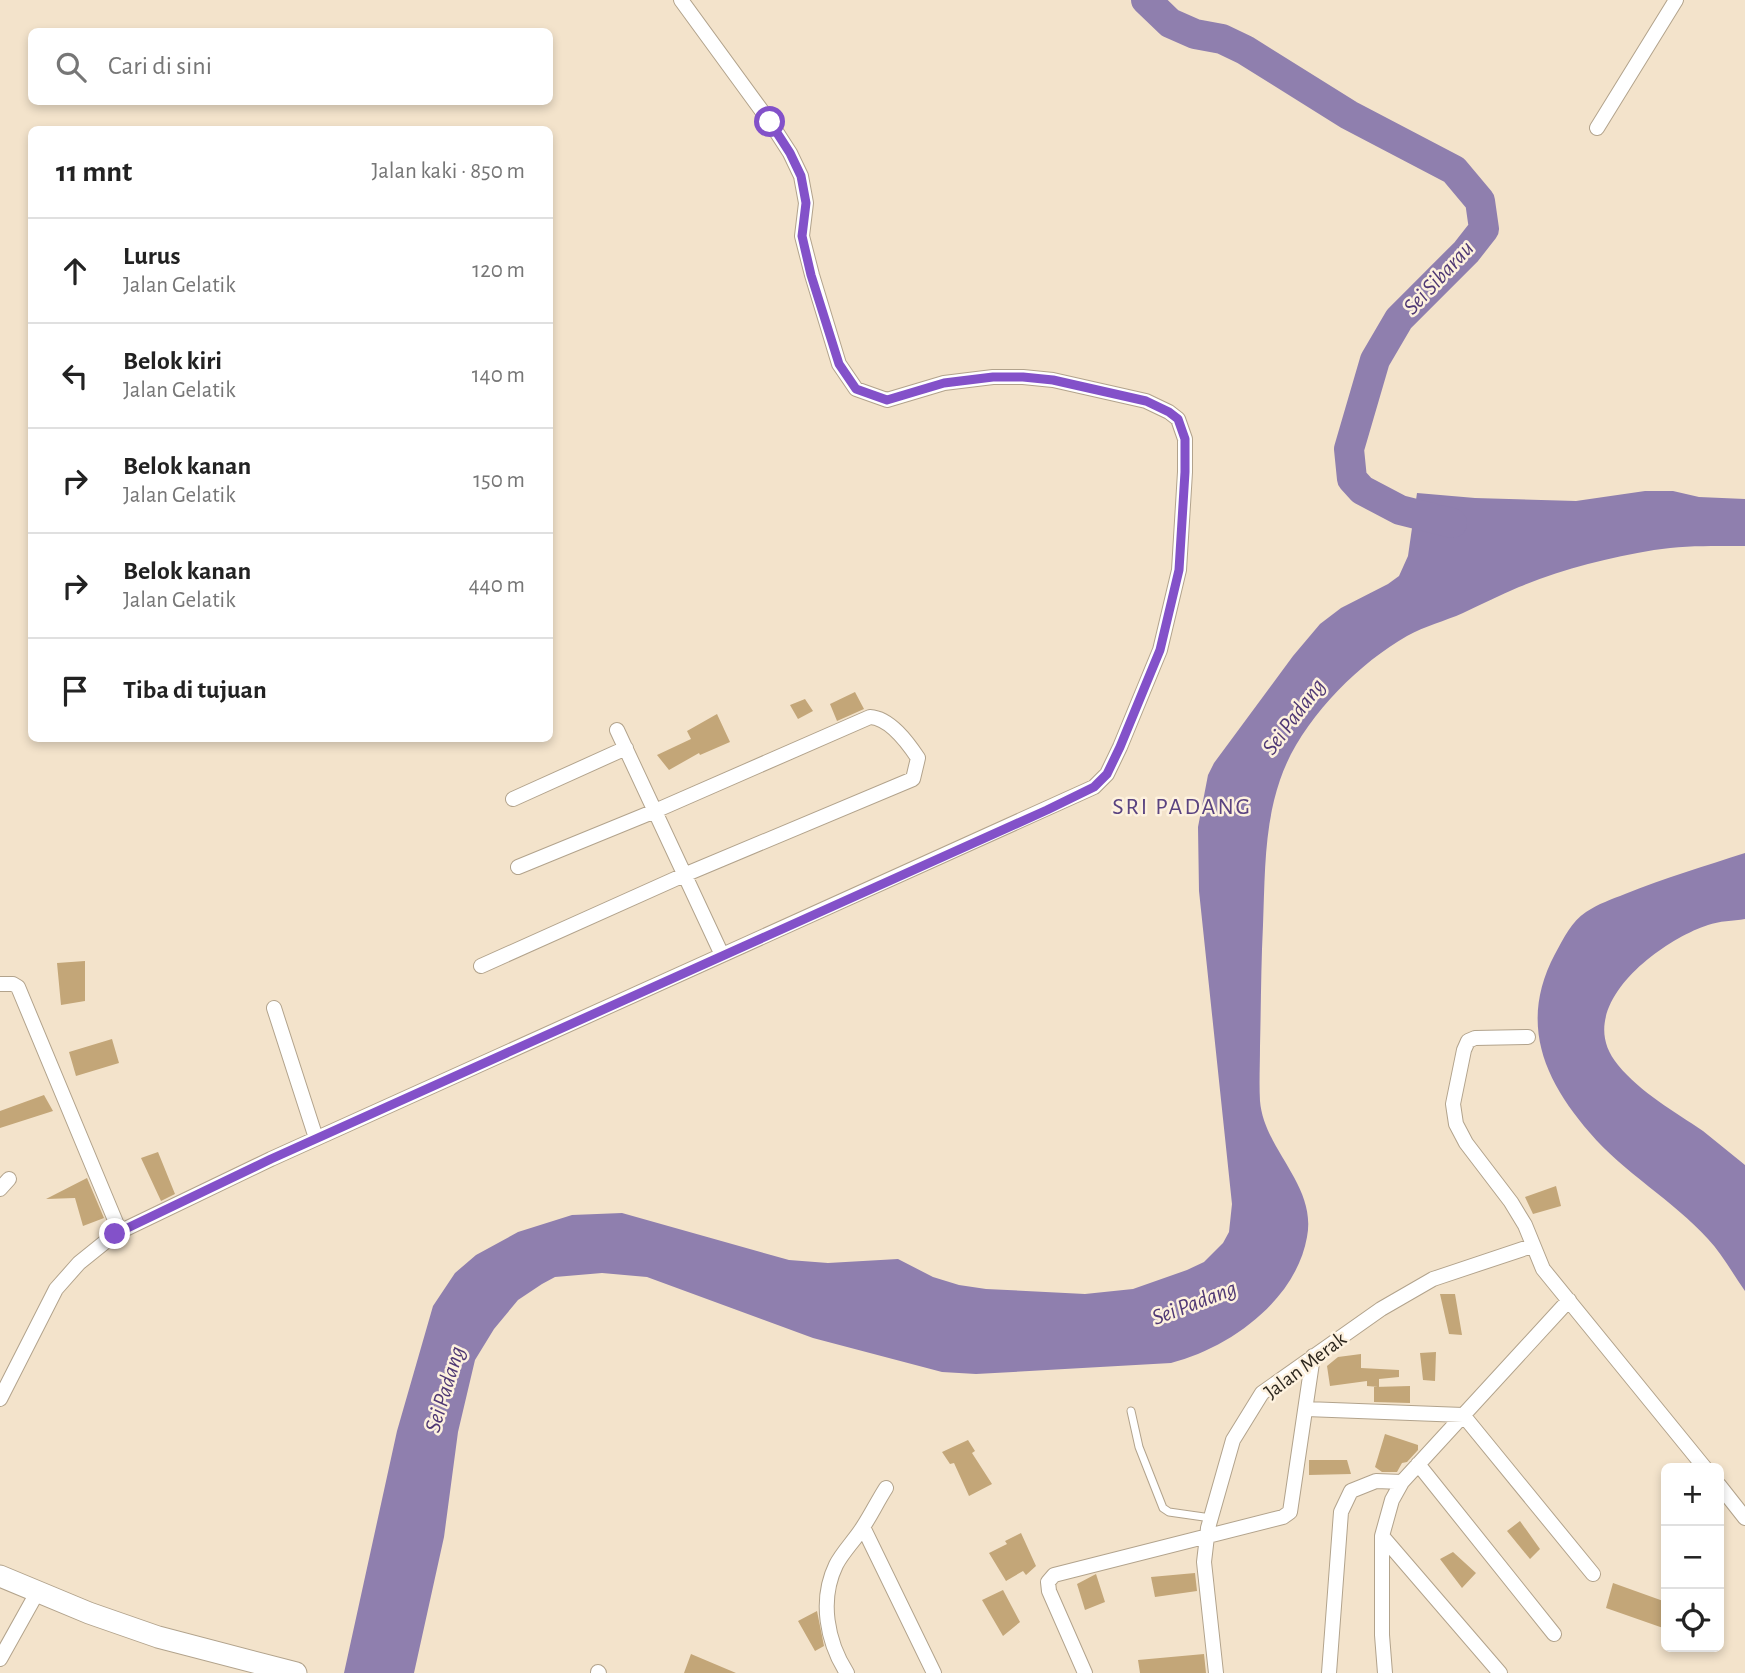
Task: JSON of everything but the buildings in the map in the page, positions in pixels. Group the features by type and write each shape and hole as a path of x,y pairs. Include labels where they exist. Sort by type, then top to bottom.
{"main road":[{"path":"0,1576 89,1613 248,1668 294,1672"}],"street":[{"path":"0,1399 56,1289 79,1263 120,1232 316,1138 1047,810 1094,787 1107,774 1160,650 1179,570 1185,439 1178,419 1146,401 1053,380 1023,377 993,377 944,383 887,400 856,389 839,364 811,275 802,236 806,203 801,176 770,122 681,0"},
{"path":"1597,128 1676,0"},
{"path":"481,966 684,875 913,779 918,758 892,728 878,718 870,717 655,811 518,866"},
{"path":"617,730 722,955"},
{"path":"513,799 626,748"},
{"path":"0,984 13,984 18,987 120,1232"},
{"path":"274,1008 316,1138"},
{"path":"1528,1037 1475,1038 1468,1041 1464,1050 1453,1114 1466,1143 1511,1202 1544,1269 1701,1463"},
{"name":"Jalan Merak","path":"1216,1673 1204,1562 1207,1538 1233,1440 1262,1393 1381,1309 1433,1279 1532,1246"},
{"path":"1385,1673 1382,1635 1382,1536 1392,1500 1402,1482 1569,1300"},
{"path":"1086,1673 1049,1591 1048,1582 1054,1575 1207,1538 1283,1517 1290,1512 1313,1356"},
{"path":"1306,1409 1463,1415 1593,1574"},
{"path":"1418,1464 1554,1633"},
{"path":"1329,1673 1341,1512 1351,1491 1376,1481 1402,1482"},
{"path":"848,1673 836,1656 825,1597 836,1565 886,1488"},
{"path":"1724,1491 1745,1518"},
{"path":"863,1527 934,1673"},
{"path":"1382,1536 1500,1673"},
{"path":"0,1659 38,1591"}],"lane":[{"path":"1131,1411 1139,1447 1164,1508 1169,1512 1211,1518"}],"water":[{"name":"Sei Padang","path":"1645,491 1673,491 1699,497 1745,499 1745,546 1665,548 1585,565 1535,581 1414,632 1388,648 1349,679 1315,717 1289,759 1275,797 1266,851 1260,1101 1270,1136 1298,1184 1304,1201 1308,1218 1307,1237 1300,1260 1289,1281 1275,1301 1257,1318 1216,1346 1171,1363 976,1374 942,1372 813,1338 647,1277 602,1273 555,1277 518,1300 494,1329 475,1360 458,1432 444,1537 414,1673 344,1673 397,1431 433,1306 455,1273 476,1255 518,1232 572,1215 622,1213 789,1260 828,1263 898,1259 933,1277 959,1285 1085,1294 1133,1289 1204,1262 1223,1243 1229,1232 1232,1204 1199,891 1198,827 1208,775 1214,763 1320,624 1341,608 1399,576 1408,556 1417,493 1576,501"},
{"path":"1745,853 1745,919 1708,925 1688,933 1645,961 1612,1000 1605,1021 1606,1043 1627,1075 1647,1093 1703,1131 1745,1165 1745,1291 1723,1258 1695,1225 1603,1147 1574,1113 1549,1071 1541,1049 1538,1026 1544,979 1565,936 1581,916 1600,904 1640,888"}],"waterway":[{"name":"Sei Sibarau","path":"1146,0 1170,23 1195,34 1222,39 1245,50 1349,115 1454,170 1480,201 1484,229 1466,252 1399,319 1375,360 1349,449 1352,479 1362,490 1400,510 1452,523"}],"district":[{"name":"SRI PADANG","path":"1182,806"}],"route":[{"path":"115,1234 271,1159 1047,810 1094,787 1107,774 1160,650 1179,570 1185,439 1178,419 1146,401 1053,380 1023,377 993,377 944,383 887,400 856,389 839,364 811,275 802,236 806,203 801,176 770,122"}]}
